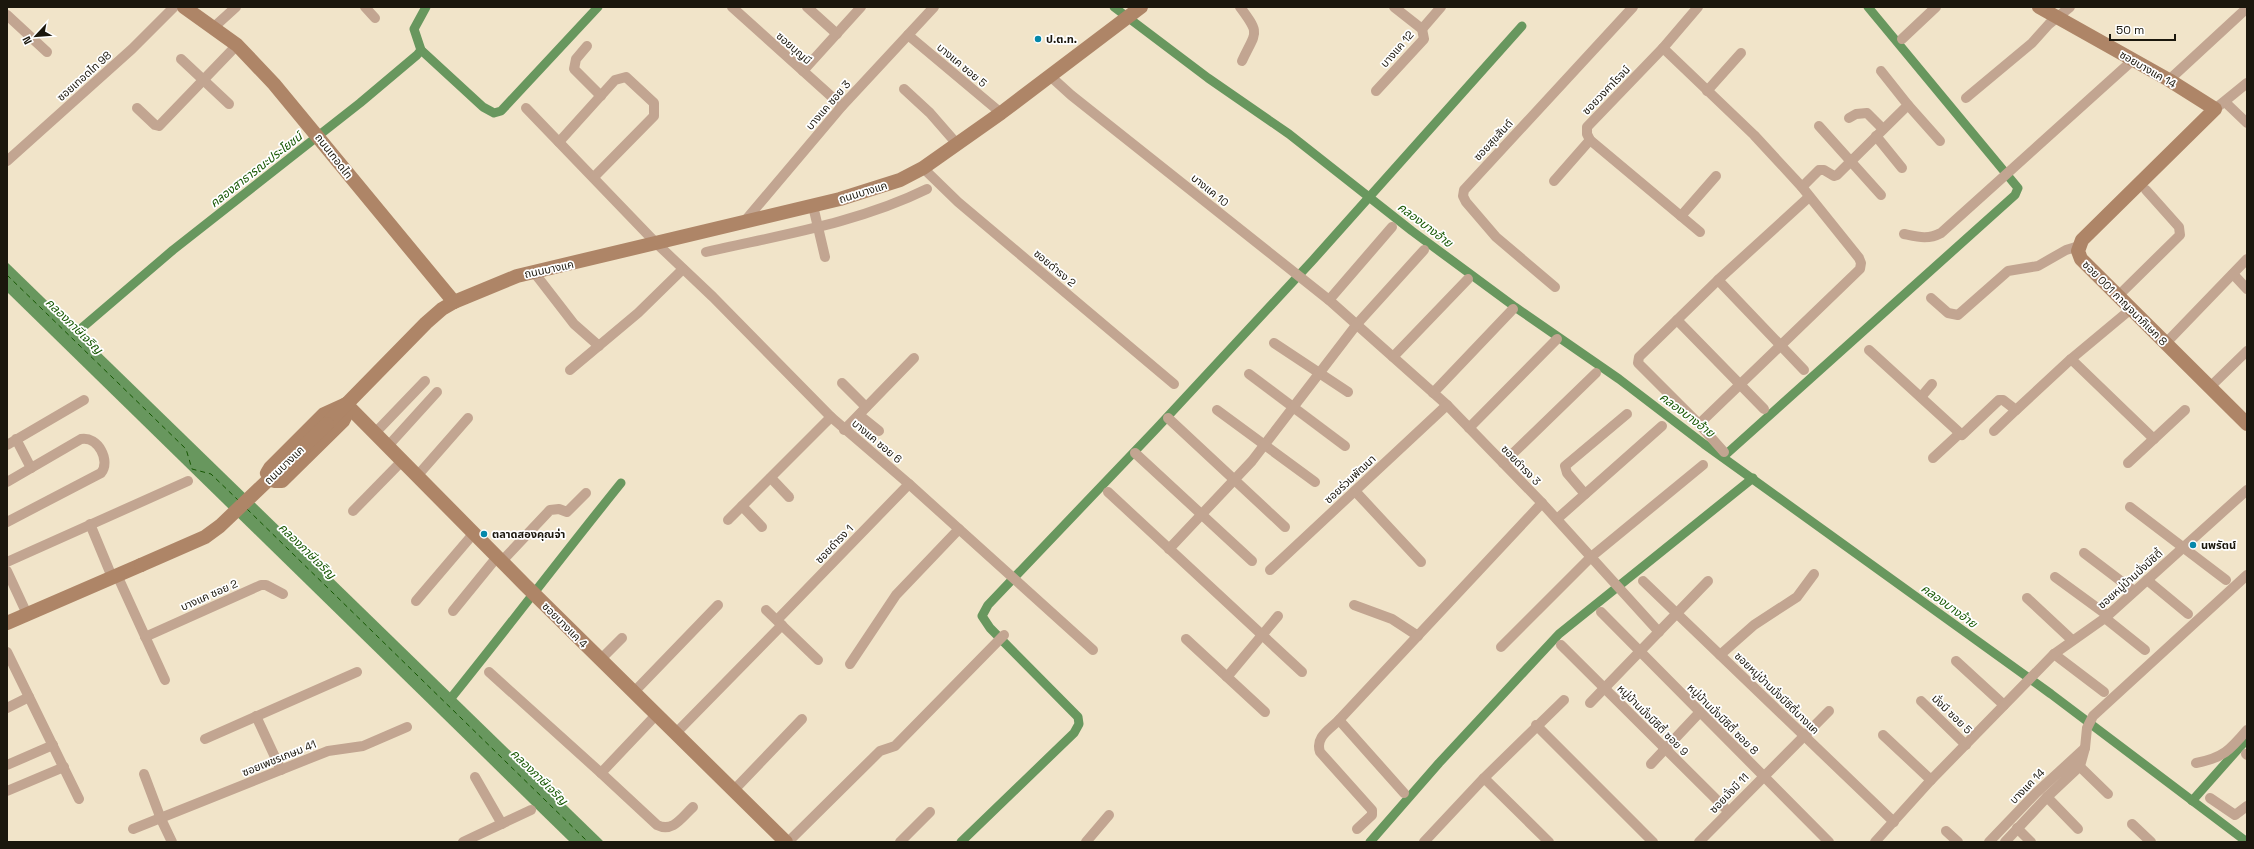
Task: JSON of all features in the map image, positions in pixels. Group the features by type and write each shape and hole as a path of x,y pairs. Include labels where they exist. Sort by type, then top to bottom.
{"main road":[{"name":"ถนนเทอดไท","path":"184,7 214,27 237,45 274,84 313,129 374,207 454,302"},
{"name":"ถนนบางแค","path":"7,623 205,537 220,526 326,424 426,323 442,309 454,302 498,283 533,271 586,261 655,242 813,206 900,180 923,168 1001,113 1140,7"},
{"name":"ซอยบางแค 14","path":"2039,7 2169,80 2220,106"},
{"name":"ซอย 001 กาญจนาภิเษก 8","path":"2220,106 2082,240 2079,246 2079,255 2081,259 2247,424"},
{"path":"346,404 346,415 342,421 282,481 274,481 268,473 270,468 324,414 346,404"},
{"name":"ซอยบางแค 4","path":"346,404 600,660 787,842"}],"street":[{"path":"7,10 10,7"},
{"name":"ซอยเทอดไท 98","path":"7,161 138,44 174,7"},
{"path":"214,27 236,7"},
{"path":"365,7 375,18"},
{"path":"807,7 837,34"},
{"path":"803,71 861,7"},
{"name":"บางแค ซอย 3","path":"744,222 842,106 934,7"},
{"path":"1240,7 1254,27 1255,32 1242,61"},
{"name":"บางแค 12","path":"1376,91 1424,39 1422,29 1394,7"},
{"path":"1422,29 1441,7"},
{"name":"ซอยสุขสันต์","path":"1555,287 1496,237 1466,202 1463,196 1464,190 1633,7"},
{"name":"ซอยวงศาโรจน์","path":"1590,140 1587,134 1587,127 1663,48 1698,7"},
{"path":"1902,39 1936,7"},
{"path":"1966,98 2032,43 2049,24 2070,7"},
{"path":"2169,80 2247,8"},
{"name":"ซอยบุญมี","path":"738,9 842,106"},
{"path":"7,15 47,52"},
{"name":"บางแค ซอย 5","path":"908,35 1001,113"},
{"path":"137,108 155,125 159,126 237,45"},
{"path":"587,46 576,60 574,69 601,96"},
{"path":"1663,48 1754,135 1802,187 1859,258 1861,264 1860,269 1780,344 1699,424"},
{"path":"1707,90 1741,53"},
{"path":"181,59 229,104"},
{"path":"1904,234 1932,238 1942,233 2133,60"},
{"path":"1881,71 1908,105 1940,141"},
{"name":"บางแค 10","path":"1049,75 1071,95 1329,300 1357,324"},
{"path":"559,142 615,80 626,77 654,103 656,110 654,116 594,178"},
{"path":"2247,83 2220,106 2247,123"},
{"path":"904,89 930,113 957,144"},
{"path":"1802,187 1819,170 1824,170 1834,176 1908,105"},
{"name":"บางแค ซอย 6","path":"526,108 655,242 830,417 959,528 1093,650"},
{"path":"1849,118 1860,113 1868,113 1902,168"},
{"path":"1819,126 1881,195"},
{"path":"1554,181 1590,140 1700,232"},
{"name":"ซอยดำรง 2","path":"923,168 958,202 1174,384"},
{"path":"1681,216 1716,176"},
{"path":"706,252 818,226 885,208 927,189"},
{"path":"2118,296 2180,235 2179,226 2146,190"},
{"path":"1724,452 1699,424 1638,363 1639,357 1718,280 1809,196"},
{"path":"813,206 825,257"},
{"path":"1329,300 1392,228"},
{"path":"1931,298 1948,313 1958,315 2008,271 2038,266 2066,250 2079,246"},
{"path":"1169,549 1234,480 1265,444 1357,324 1424,250"},
{"path":"2166,344 2247,259"},
{"path":"570,370 638,312 683,269"},
{"path":"533,271 574,324 598,346"},
{"path":"2233,274 2247,289"},
{"path":"1393,357 1468,279"},
{"path":"1718,280 1804,370"},
{"path":"1994,431 2071,359 2131,309"},
{"path":"1433,393 1513,310"},
{"path":"1677,320 1764,409"},
{"name":"ซอยดำรง 3","path":"1357,324 1447,405 1557,519 1608,574 1658,632"},
{"path":"1468,428 1557,339"},
{"path":"1274,343 1348,392"},
{"path":"1869,350 1959,434"},
{"path":"2210,387 2247,351"},
{"path":"844,430 914,358"},
{"path":"2071,359 2154,439"},
{"path":"1503,463 1596,373"},
{"path":"1250,374 1292,408 1345,446"},
{"path":"375,433 424,381"},
{"path":"842,383 879,431"},
{"path":"1920,397 1932,384"},
{"path":"388,446 437,392"},
{"path":"31,468 12,442 84,400"},
{"path":"1933,458 1959,434 1965,434 2000,400 2003,400 2016,410"},
{"name":"ซอยร่วมพัฒนา","path":"1270,570 1447,405"},
{"path":"1217,410 1315,482"},
{"path":"2128,463 2185,410"},
{"path":"1584,494 1567,473 1566,466 1627,414"},
{"path":"728,520 830,417"},
{"path":"418,475 468,418"},
{"path":"1168,418 1285,527"},
{"path":"1557,519 1662,426"},
{"path":"7,482 85,439 92,441 99,447 105,464 101,473 7,522"},
{"path":"1135,453 1252,560"},
{"path":"353,511 403,460"},
{"path":"1501,647 1591,557 1703,465"},
{"path":"771,478 789,497"},
{"path":"7,562 188,481"},
{"name":"ซอยดำรง 1","path":"676,733 909,484"},
{"name":"ซอยหมู่บ้านมั่งมีซิตี้","path":"2004,705 2054,654 2106,617 2247,490"},
{"path":"1355,491 1421,562"},
{"path":"1108,492 1302,672"},
{"path":"453,612 499,559 550,510 559,509 567,512 586,493"},
{"path":"1358,829 1372,815 1372,810 1320,752 1318,745 1320,738 1339,720 1542,503"},
{"path":"742,506 762,527"},
{"path":"2130,508 2226,580"},
{"path":"90,524 165,680"},
{"path":"850,664 896,595 959,528"},
{"path":"416,601 474,533"},
{"path":"2084,553 2134,591"},
{"path":"7,571 27,614"},
{"path":"1720,655 1754,625 1797,598 1814,574"},
{"path":"2080,766 2085,748 2087,728 2093,716 2247,575"},
{"path":"2055,577 2145,650"},
{"path":"2147,580 2188,614"},
{"name":"ซอยหมู่บ้านมั่งมีซิตี้บางแค","path":"1643,581 1894,822"},
{"path":"1590,703 1708,581"},
{"name":"บางแค ซอย 2","path":"144,637 261,585 266,585 283,594"},
{"path":"2027,598 2072,640"},
{"path":"634,693 718,605"},
{"path":"1354,605 1392,619 1418,636"},
{"path":"766,610 818,660"},
{"name":"หมู่บ้านมั่งมีซิตี้ ซอย 8","path":"1601,612 1829,842"},
{"path":"1227,677 1278,616"},
{"path":"787,842 880,751 895,746 1004,635"},
{"path":"600,660 622,638"},
{"path":"1186,640 1265,712"},
{"name":"หมู่บ้านมั่งมีซิตี้ ซอย 9","path":"1561,644 1728,812"},
{"path":"7,652 79,799"},
{"path":"2054,654 2104,692"},
{"path":"1875,842 1931,780 2004,705 1956,661"},
{"path":"205,738 357,672"},
{"path":"488,672 657,825 663,828 672,827 693,807"},
{"path":"7,708 29,697"},
{"path":"1424,842 1536,725 1564,700"},
{"name":"มั่งมี ซอย 5","path":"1921,701 1966,744"},
{"name":"ซอยมั่งมี 11","path":"1699,842 1763,775 1829,711"},
{"path":"1651,764 1700,712"},
{"path":"601,773 656,715"},
{"path":"256,716 281,770"},
{"path":"734,790 802,719"},
{"path":"1339,720 1404,793"},
{"path":"1536,725 1653,842"},
{"name":"ซอยเพชรเกษม 41","path":"133,830 328,751 363,746 407,727"},
{"path":"2196,762 2212,760 2225,754 2247,730"},
{"path":"1883,735 1931,780"},
{"path":"7,765 53,744"},
{"name":"บางแค 14","path":"1994,840 2036,793 2071,759 2085,748"},
{"path":"2071,759 2108,794"},
{"name":"บางแค 14","path":"2005,842 2045,799 2080,766"},
{"path":"7,791 64,767"},
{"path":"144,774 161,819 172,842"},
{"path":"475,777 502,824"},
{"path":"1484,778 1549,842"},
{"path":"2036,793 2078,828"},
{"path":"2210,798 2235,815 2247,806"},
{"path":"463,842 530,810"},
{"path":"900,842 930,812"},
{"path":"1086,842 1109,815"},
{"path":"2132,824 2151,842"},
{"path":"2017,828 2031,842"},
{"path":"1946,831 1958,842"}],"shaded area":[{"path":"7,262 604,842 570,842 7,292"}],"waterway":[{"name":"คลองสาธารณะประโยชน์","path":"70,338 173,250 360,103 417,55 421,50 414,29 426,7"},
{"path":"421,50 483,107 494,113 501,111 598,7"},
{"name":"คลองบางอ้าย","path":"1114,7 1208,78 1289,134 1412,231 1515,307 1619,379 1704,444 2051,694 2247,842"},
{"path":"1723,457 2015,195 2018,188 1868,7"},
{"path":"961,842 1074,733 1079,724 1078,717 990,628 982,616 988,605 1156,429 1313,260 1522,26"},
{"path":"1370,842 1439,763 1559,634 1753,478"},
{"path":"447,703 621,483"},
{"path":"2192,801 2247,739"}],"ferry route":[{"path":"7,275 186,449 192,469 211,474 238,500"},
{"path":"247,509 588,842"}],"place":[{"name":"ป.ต.ท.","path":"1038,39"},
{"name":"ตลาดสองคุณจ่า","path":"484,534"},
{"name":"นพรัตน์","path":"2193,545"}],"water label":[{"name":"คลองภาษีเจริญ","path":"74,326"},
{"name":"คลองภาษีเจริญ","path":"307,551"},
{"name":"คลองภาษีเจริญ","path":"539,777"}]}
